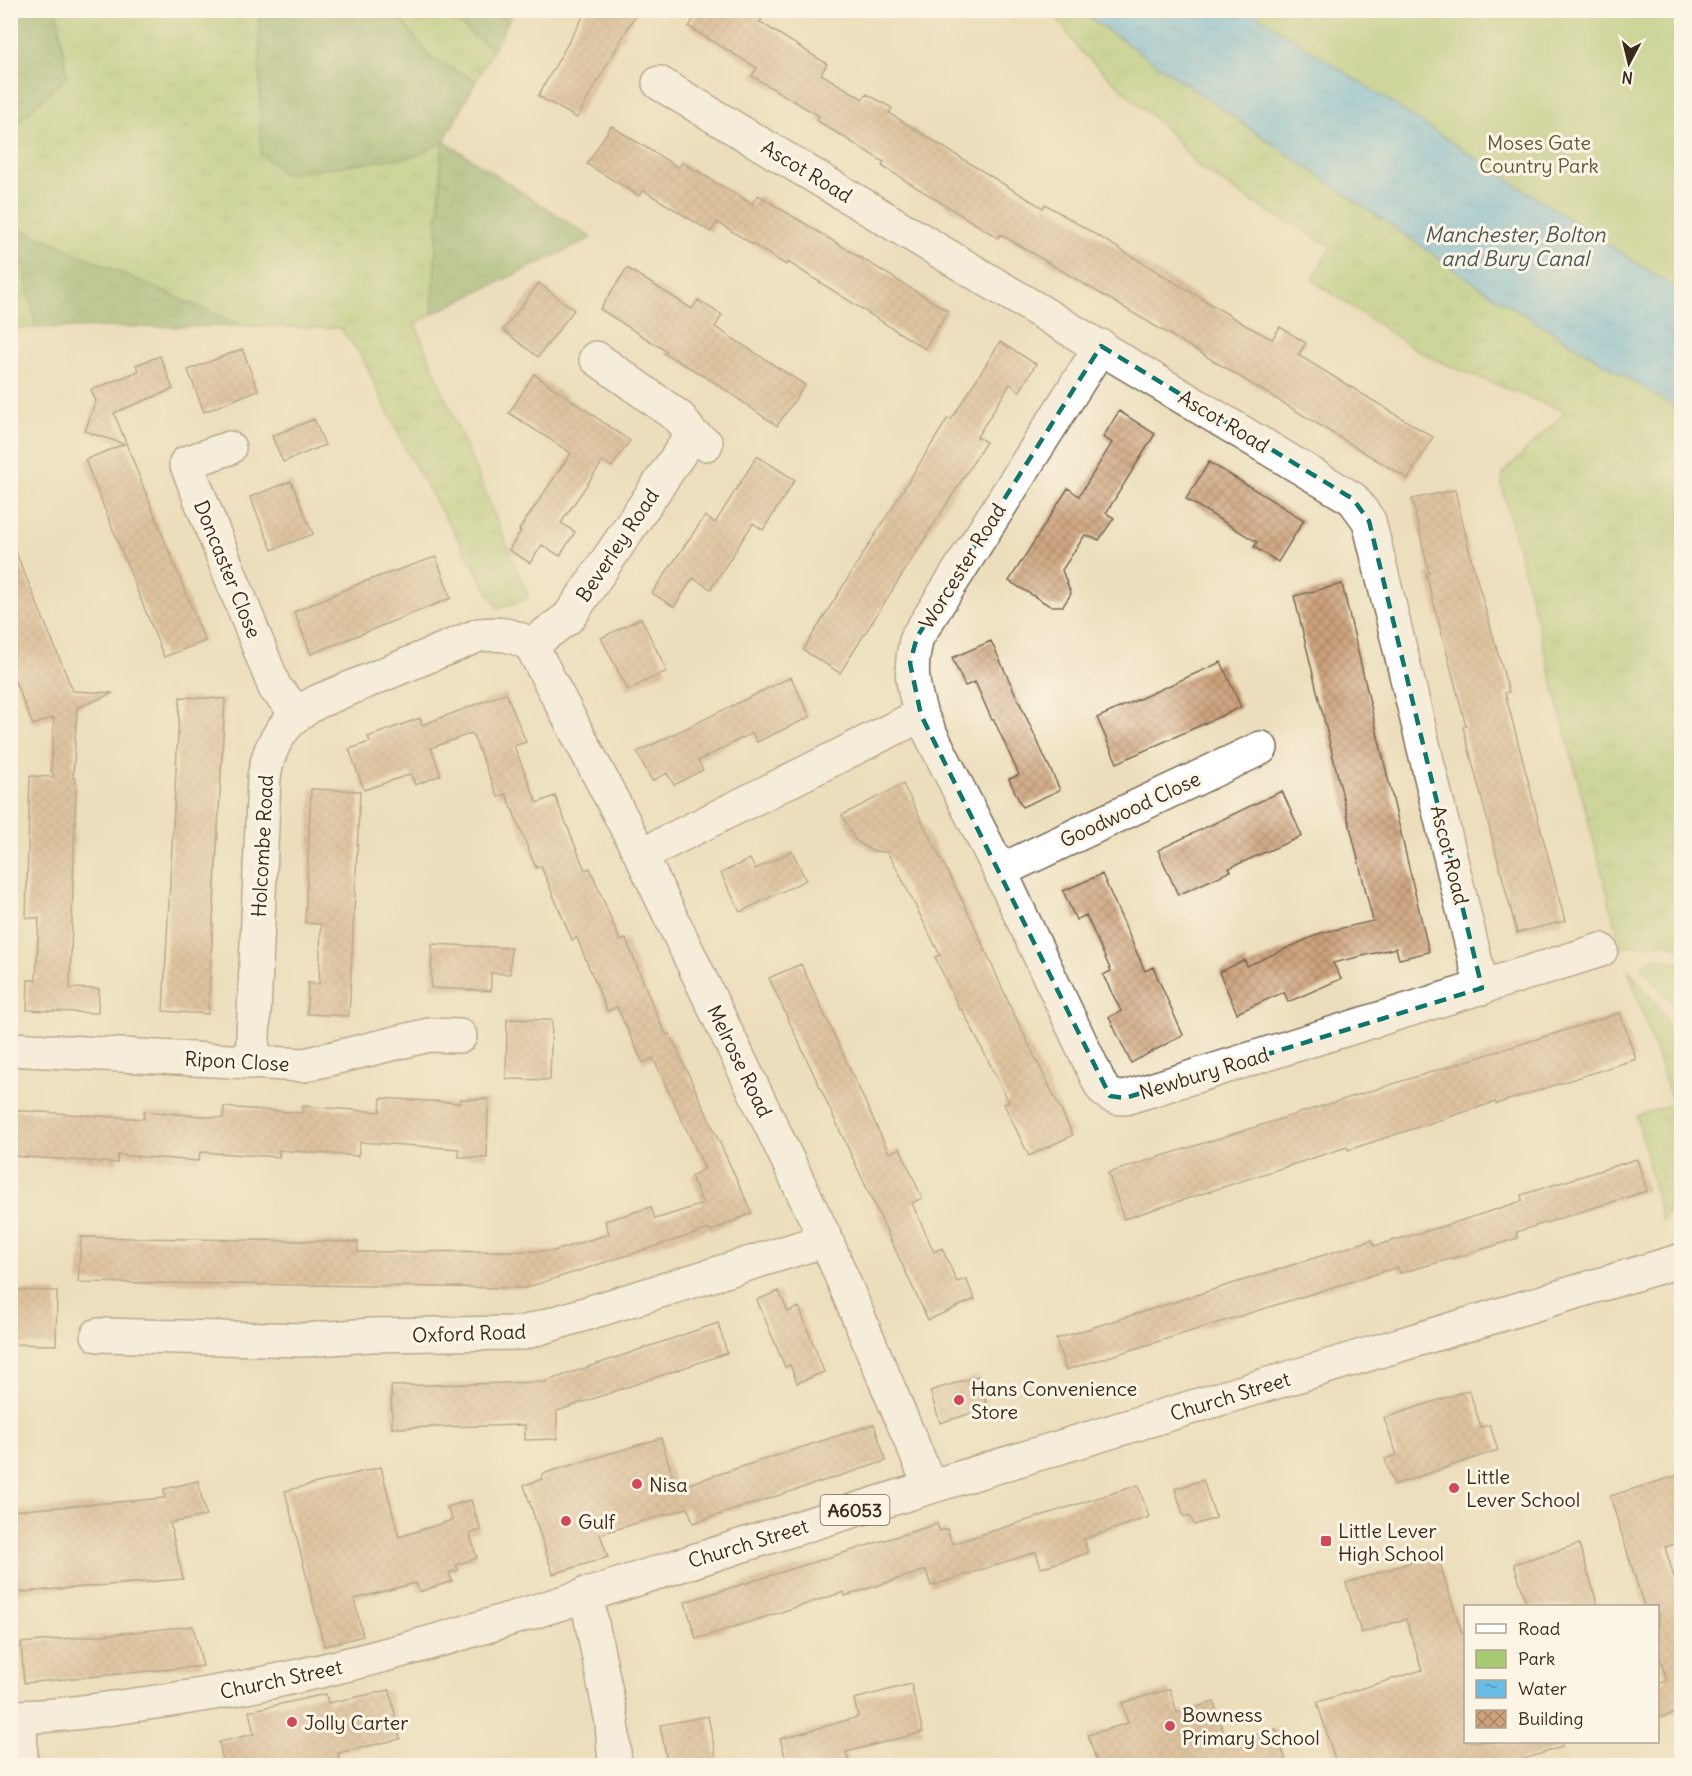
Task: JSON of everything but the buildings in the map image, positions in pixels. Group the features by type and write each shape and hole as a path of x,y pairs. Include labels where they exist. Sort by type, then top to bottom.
{"street":[{"name":"Ascot Road","path":"660,83 1353,499 1369,521 1482,988"},
{"name":"Worcester Road","path":"921,715 913,690 910,663 917,636 1101,346"},
{"name":"Beverley Road","path":"531,645 569,616 699,440 680,418 596,358"},
{"name":"Doncaster Close","path":"229,448 186,463 275,688 297,712"},
{"name":"Holcombe Road","path":"252,1061 264,777 267,758 280,733 297,712 479,635 502,633 516,636 531,645"},
{"name":"Melrose Road","path":"531,645 641,855 826,1240 930,1486"},
{"path":"641,855 921,715"},
{"name":"Newbury Road","path":"921,715 999,870 1101,1086 1110,1096 1125,1098 1601,950"},
{"name":"Goodwood Close","path":"999,870 1261,748"},
{"name":"Ripon Close","path":"10,1049 304,1065 429,1035 460,1036"},
{"name":"Oxford Road","path":"98,1335 304,1340 371,1335 523,1333 826,1240"},
{"name":"Church Street","path":"15,1717 168,1701 264,1684 373,1659 930,1486 1682,1260"},
{"path":"586,1594 607,1694 615,1766"},
{"path":"15,1717 21,1766"}],"highlighted area":[{"path":"1101,346 1353,499 1369,521 1482,988 1125,1098 1110,1096 921,715 910,663 917,637"}],"green space":[{"path":"11,10 57,11 67,76 11,128"},
{"path":"57,11 259,11 261,154 416,156 443,141 432,314 415,324 529,598 498,608 407,452 361,355 340,328 241,326 16,226 36,328 11,328 11,128 67,76"},
{"path":"259,11 394,11 431,58 476,81 444,141 592,238 432,314 443,142 416,156 284,174 261,154"},
{"path":"394,11 449,11 456,21 493,50 476,81 431,58"},
{"path":"450,11 514,11 493,50 456,21"},
{"path":"1048,11 1080,11 1482,288 1681,411 1681,947 1666,943 1621,947 1502,487 1503,473 1565,412 1440,362 1410,346 1312,280 1331,246 1259,206 1197,166 1169,132 1079,50 1055,15"},
{"name":"Moses Gate Country Park","path":"1080,11 1681,11 1681,411 1482,288"},
{"path":"15,226 241,326 36,328"},
{"path":"1654,957 1681,962 1681,1025 1674,1005 1641,966"},
{"path":"1628,969 1662,1012 1679,1054 1681,1107 1676,1158 1681,1195 1662,1221 1637,1116 1673,1104"}],"water":[{"name":"Manchester, Bolton and Bury Canal","path":"1080,11 1251,11 1681,292 1681,411 1482,288"}],"place":[{"name":"Hans Convenience Store","path":"959,1400"},
{"name":"Nisa","path":"637,1484"},
{"name":"Little Lever School","path":"1454,1488"},
{"name":"Gulf","path":"566,1521"},
{"name":"Little Lever High School","path":"1326,1541"},
{"name":"Jolly Carter","path":"292,1722"},
{"name":"Bowness Primary School","path":"1170,1726"}]}
